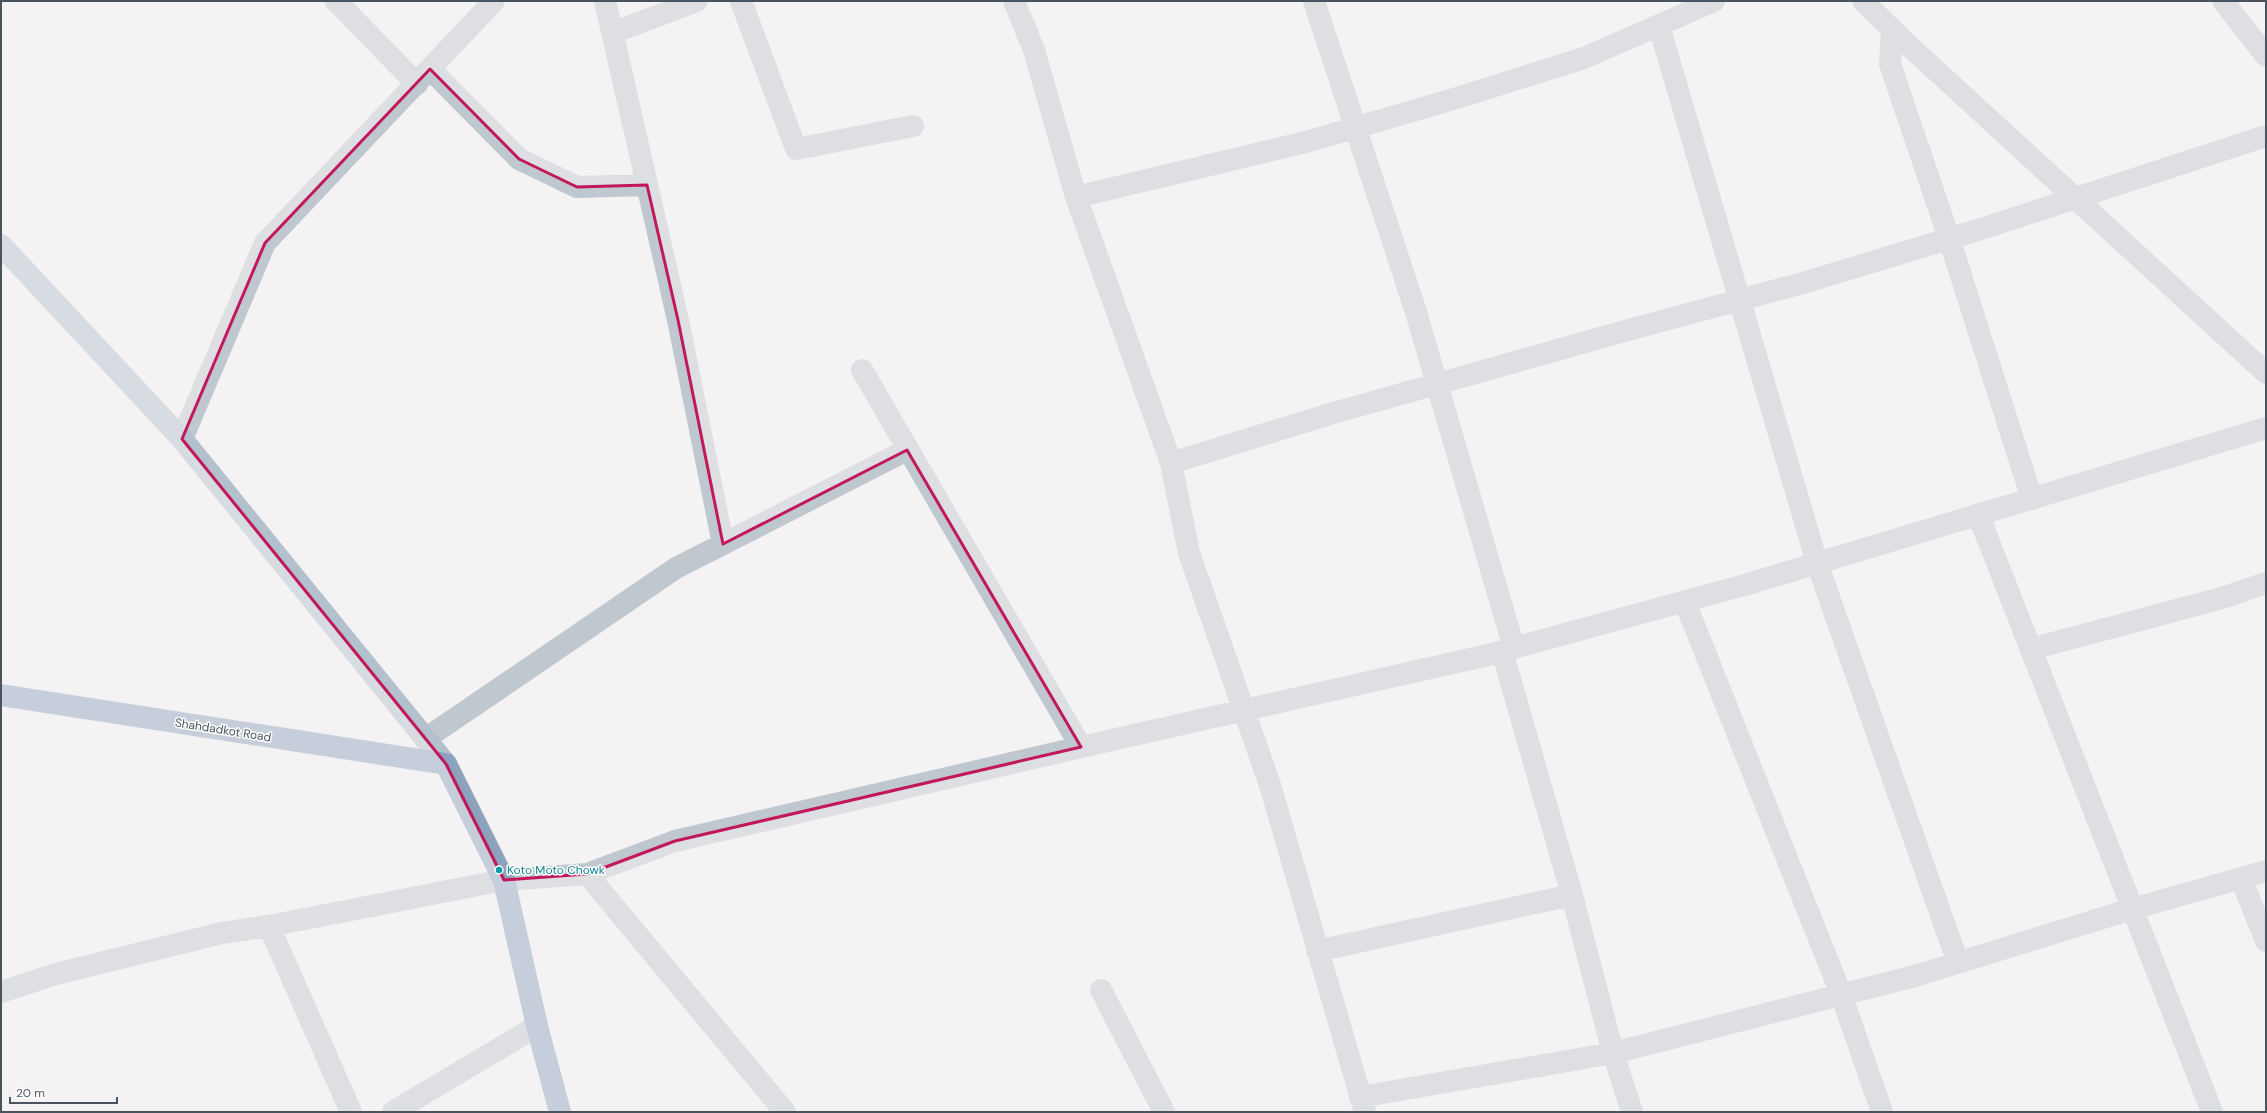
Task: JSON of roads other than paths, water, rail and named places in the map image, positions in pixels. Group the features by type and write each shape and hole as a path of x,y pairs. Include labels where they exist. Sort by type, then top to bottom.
{"highway":[{"name":"Shahdadkot Road","path":"1,695 446,764"},
{"path":"446,764 504,880 537,1026 560,1112"}],"main road":[{"path":"1,245 182,439 446,764"}],"street":[{"path":"336,1 519,159 576,187 647,185"},
{"path":"182,439 265,243 494,1"},
{"path":"605,1 678,320 723,544"},
{"path":"612,33 697,1"},
{"path":"741,1 796,149 913,126"},
{"path":"1014,1 1034,50 1076,197 1170,463 1188,553 1245,709 1270,785 1362,1105 1613,1053 1915,976 2132,909 2266,871"},
{"path":"1314,1 1416,312 1437,384 1613,1053 1632,1112"},
{"path":"1076,197 1356,127 1457,98 1584,58 1714,1"},
{"path":"1863,1 2266,373"},
{"path":"2223,1 2266,56"},
{"path":"1659,26 1817,563 1958,963"},
{"path":"1892,29 1890,64 1949,238 2032,498"},
{"path":"1170,463 1437,384 1803,283 2075,198 2266,136"},
{"path":"862,370 907,450 1081,747"},
{"path":"1,992 56,974 222,933 269,926 504,880 587,874 675,841 1245,709 1508,650 1685,602 2266,428"},
{"path":"425,739 676,568 907,450"},
{"path":"1978,514 2212,1112"},
{"path":"2031,649 2222,598 2266,583"},
{"path":"1685,602 1841,994 1882,1112"},
{"path":"587,874 785,1112"},
{"path":"2241,878 2266,941"},
{"path":"1317,951 1572,895"},
{"path":"269,926 351,1112"},
{"path":"1101,990 1164,1112"},
{"path":"393,1112 537,1026"}],"place":[{"name":"Koto Moto Chowk","path":"499,870"}]}
